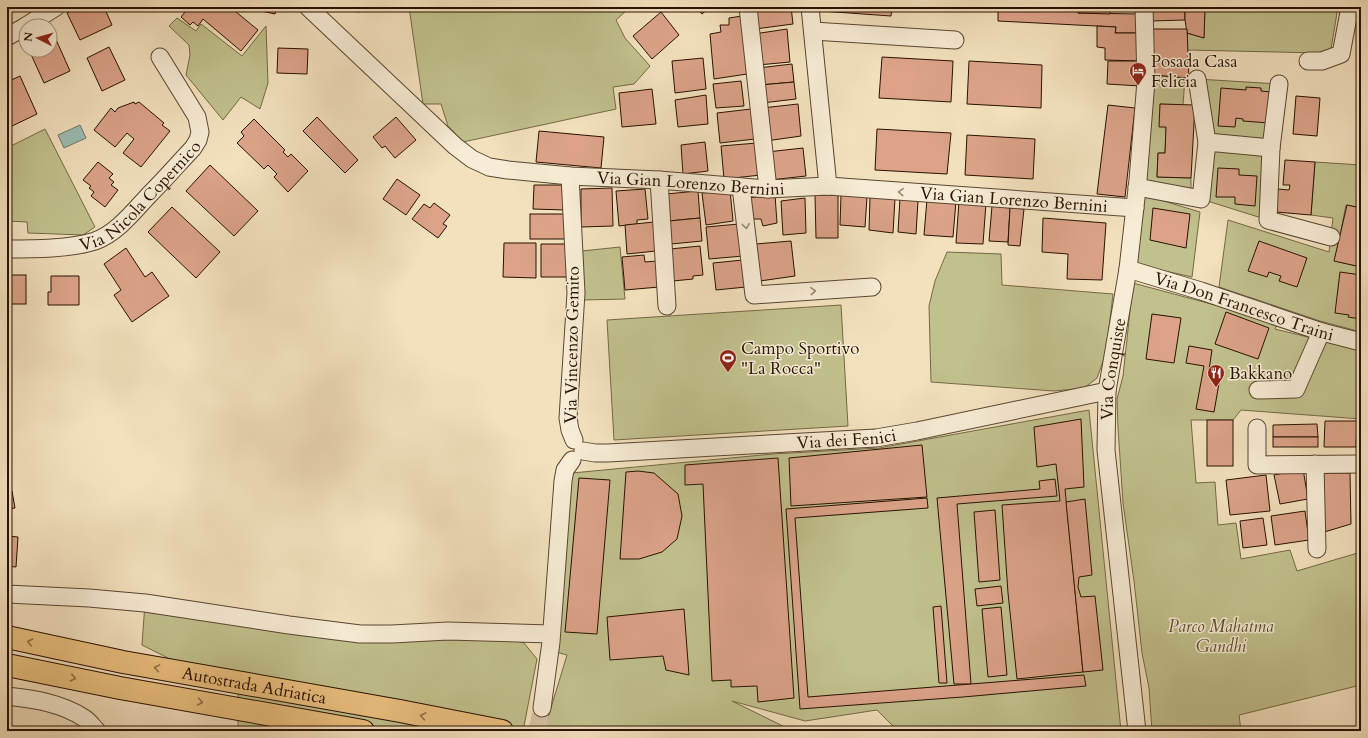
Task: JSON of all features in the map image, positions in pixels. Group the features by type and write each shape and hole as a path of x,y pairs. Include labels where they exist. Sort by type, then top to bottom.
{"highway":[{"name":"Autostrada Adriatica","path":"7,637 123,662 400,711 502,731"},
{"name":"Autostrada Adriatica","path":"7,665 120,688 363,731"}],"street":[{"name":"Via Gian Lorenzo Bernini","path":"308,7 455,146 472,159 483,165 498,169 570,176 659,180 768,189 828,186 1135,208"},
{"path":"748,7 768,189"},
{"path":"810,7 828,186"},
{"name":"Via Conquiste","path":"1137,731 1106,450 1107,391 1128,269 1137,187 1146,81 1144,7"},
{"path":"1308,61 1322,61 1341,54 1350,7"},
{"path":"38,18 51,9"},
{"path":"7,37 18,31"},
{"path":"813,31 955,40"},
{"name":"Via Nicola Copernico","path":"7,249 78,245 103,237 125,220 193,148 198,140 200,132 197,117 160,57"},
{"path":"1137,187 1201,199 1207,142 1197,79"},
{"path":"1279,84 1271,148 1268,220 1331,237"},
{"path":"1207,142 1271,148"},
{"name":"Via Vincenzo Gemito","path":"570,176 576,293 568,418 576,450"},
{"path":"659,180 667,306"},
{"path":"741,187 754,296 872,287"},
{"name":"Via Don Francesco Traini","path":"1128,269 1201,291 1322,332 1361,342"},
{"path":"1258,390 1296,389 1322,332"},
{"name":"Via dei Fenici","path":"576,450 595,453 608,453 876,438 1107,391"},
{"path":"1258,428 1257,465 1361,464"},
{"path":"542,708 551,634 563,481 565,470 576,450"},
{"path":"1315,464 1317,549"},
{"path":"7,594 89,598 145,603 289,625 360,634 392,634 448,630 551,634"},
{"path":"7,696 27,698 62,706 85,718 97,731"}],"green space":[{"path":"409,7 625,7 627,10 616,20 625,38 650,66 634,84 613,87 616,109 463,142 448,126 441,104 423,104"},
{"path":"1205,7 1338,7 1331,49 1321,53 1187,50 1187,33 1204,38"},
{"path":"177,18 196,31 201,24 242,56 266,26 268,83 260,109 241,97 223,120 186,75 190,55 189,45 169,26"},
{"path":"1153,75 1185,78 1183,105 1160,104 1166,127 1165,153 1158,153 1157,177 1191,178 1191,189 1144,182"},
{"path":"1197,79 1279,84 1272,140 1206,133"},
{"path":"45,129 95,227 83,235 28,233 27,222 7,221 7,148"},
{"path":"1207,142 1271,148 1268,220 1201,199"},
{"path":"1315,162 1361,165 1361,208 1346,205 1335,261 1361,267 1361,332 1320,321 1219,287 1228,220 1329,252 1333,218 1311,215"},
{"path":"1144,195 1200,212 1192,277 1134,264"},
{"path":"620,247 625,299 583,300 582,251"},
{"path":"947,252 1001,254 1002,285 1113,294 1106,353 1097,378 1084,388 1054,391 931,382 929,306 935,281"},
{"name":"Parco Mahatma Gandhi","path":"1133,283 1226,308 1277,325 1275,329 1361,350 1361,419 1241,410 1233,420 1191,420 1196,483 1215,482 1218,525 1236,523 1241,559 1290,550 1297,571 1361,552 1361,685 1239,715 1241,731 1152,731 1149,688 1142,653 1123,503 1118,428 1117,399 1123,376"},
{"name":"Campo Sportivo \"La Rocca\"","path":"841,305 848,426 614,440 607,320"},
{"path":"1089,410 1121,731 898,731 877,710 805,721 732,701 793,731 544,731 567,655 556,652 572,473 773,454 879,448"},
{"path":"145,603 289,625 487,631 524,643 537,659 523,731 238,731 238,693 142,645"}],"water":[{"path":"80,125 86,138 64,148 58,135"}],"building":[{"path":"79,7 104,7 112,25 80,40 67,13"},
{"path":"189,7 230,7 258,30 241,51 203,19 198,26 193,22 190,25 181,17"},
{"path":"258,7 277,7 275,14 257,10"},
{"path":"356,7 390,7 357,12"},
{"path":"696,7 710,7 702,14"},
{"path":"753,7 791,7 793,24 755,29"},
{"path":"821,7 892,7 891,16 821,11"},
{"path":"998,7 1079,7 1078,13 1140,14 1140,33 1115,33 1116,27 998,21"},
{"path":"1079,7 1110,7 1110,14 1078,13"},
{"path":"1149,7 1185,7 1185,20 1150,21"},
{"path":"1185,7 1205,7 1204,38 1187,33"},
{"path":"661,12 679,35 652,59 633,36"},
{"path":"742,16 747,74 714,79 710,34 721,32 720,25 729,25 729,18"},
{"path":"1097,26 1116,27 1115,33 1140,33 1141,61 1105,60 1105,48 1097,47"},
{"path":"787,29 790,62 758,65 754,34"},
{"path":"1151,29 1187,29 1189,78 1153,75"},
{"path":"58,44 70,71 44,83 33,58 58,58"},
{"path":"109,47 125,80 102,91 87,58"},
{"path":"278,48 308,49 307,74 277,73"},
{"path":"882,57 953,61 951,102 879,98"},
{"path":"703,58 706,89 675,93 672,61"},
{"path":"969,61 1042,65 1041,108 967,104"},
{"path":"1108,61 1141,61 1140,86 1107,84"},
{"path":"792,64 794,82 760,85 758,68"},
{"path":"20,76 37,114 8,128 7,82"},
{"path":"741,81 744,106 716,108 713,84"},
{"path":"794,82 796,99 762,103 760,85"},
{"path":"1246,87 1261,88 1261,91 1272,92 1269,123 1243,121 1243,119 1236,118 1235,127 1218,126 1221,88 1246,90"},
{"path":"652,89 656,124 622,127 619,93"},
{"path":"706,95 708,124 678,127 675,100"},
{"path":"1296,96 1320,98 1317,136 1293,134"},
{"path":"134,102 135,104 139,102 164,123 162,125 170,131 141,167 123,153 134,139 127,133 115,147 94,130 111,108 115,112 118,108"},
{"path":"798,104 801,136 766,141 762,108"},
{"path":"1160,104 1195,105 1191,178 1157,177 1158,153 1165,153 1166,127 1159,127"},
{"path":"1108,105 1135,108 1125,197 1097,194"},
{"path":"751,109 755,139 720,143 717,113"},
{"path":"317,117 358,160 345,173 303,131"},
{"path":"396,117 416,140 395,158 385,146 382,148 373,137"},
{"path":"254,119 285,150 283,152 288,157 291,154 308,171 288,192 274,177 277,174 268,165 264,169 237,143 244,136 241,132"},
{"path":"877,129 951,133 947,174 875,170"},
{"path":"539,131 604,137 601,168 536,162"},
{"path":"967,135 1035,139 1033,179 965,175"},
{"path":"705,142 708,171 683,174 681,145"},
{"path":"757,143 761,175 724,179 721,146"},
{"path":"803,148 806,176 770,180 767,152"},
{"path":"1285,160 1315,162 1311,215 1276,212 1278,189 1289,190 1290,185 1283,185"},
{"path":"98,162 113,174 109,178 114,182 111,185 118,190 105,207 91,196 94,192 89,188 91,186 83,180"},
{"path":"210,165 258,211 234,236 186,191"},
{"path":"1218,168 1239,169 1239,175 1257,176 1255,206 1235,204 1235,197 1216,197"},
{"path":"397,179 420,195 406,215 383,199"},
{"path":"534,185 565,185 565,210 533,209"},
{"path":"612,188 613,226 581,227 581,189"},
{"path":"645,189 648,219 637,220 637,224 619,226 616,191"},
{"path":"730,190 733,221 706,225 702,193"},
{"path":"698,191 700,218 669,221 666,194"},
{"path":"775,195 777,223 763,226 761,219 749,219 746,198"},
{"path":"815,195 838,195 838,238 816,238"},
{"path":"841,195 867,197 865,227 840,225"},
{"path":"870,197 895,198 893,233 869,230"},
{"path":"805,198 806,233 783,235 781,201"},
{"path":"900,198 918,201 916,234 898,232"},
{"path":"927,199 956,201 953,237 924,235"},
{"path":"959,201 986,203 983,244 956,243"},
{"path":"434,203 450,215 443,224 447,226 438,238 412,219 424,204 430,208"},
{"path":"1347,205 1361,208 1361,267 1334,261"},
{"path":"992,206 1010,208 1008,242 989,241"},
{"path":"172,207 220,252 196,278 148,232"},
{"path":"1010,208 1024,209 1020,246 1008,245"},
{"path":"1153,208 1190,214 1186,248 1150,240"},
{"path":"530,214 568,214 568,239 530,239"},
{"path":"700,218 702,241 671,244 669,221"},
{"path":"1043,218 1106,223 1102,280 1067,279 1068,254 1042,252"},
{"path":"654,222 656,251 627,254 625,225"},
{"path":"739,224 743,256 709,259 706,227"},
{"path":"791,241 795,276 760,281 756,244"},
{"path":"1259,241 1307,258 1297,287 1279,281 1281,276 1269,272 1267,277 1248,271"},
{"path":"504,243 536,243 536,278 503,277"},
{"path":"541,244 567,244 568,277 541,277"},
{"path":"700,246 703,275 693,276 693,279 673,281 670,249"},
{"path":"126,248 145,277 152,272 169,296 132,322 114,295 121,290 104,264"},
{"path":"644,255 645,262 657,261 659,287 625,290 622,257"},
{"path":"743,260 746,287 716,290 713,263"},
{"path":"1340,272 1361,275 1361,319 1335,313"},
{"path":"7,275 26,275 26,304 7,304"},
{"path":"51,276 79,276 79,305 48,305 48,292 51,292"},
{"path":"1226,312 1269,328 1258,359 1215,344"},
{"path":"1152,314 1181,318 1174,363 1146,359"},
{"path":"1189,346 1212,350 1209,370 1221,372 1214,412 1196,409 1204,366 1186,363"},
{"path":"1081,419 1084,487 1065,489 1083,672 1017,679 1008,593 1002,505 1060,501 1056,464 1037,467 1034,427"},
{"path":"1207,420 1233,420 1233,466 1207,466"},
{"path":"1325,421 1357,421 1356,447 1324,447"},
{"path":"1317,424 1318,437 1273,437 1273,425"},
{"path":"1273,437 1318,437 1318,447 1273,447"},
{"path":"922,445 927,497 791,506 789,458"},
{"path":"778,458 794,698 758,702 757,686 731,687 731,680 712,681 703,484 685,485 685,465"},
{"path":"1303,469 1308,499 1280,504 1274,475"},
{"path":"638,471 654,473 678,494 682,516 677,539 662,552 639,559 620,559 626,472"},
{"path":"1358,472 1361,472 1361,504 1357,504"},
{"path":"1320,473 1350,473 1351,524 1321,533"},
{"path":"1266,475 1270,511 1230,515 1226,480"},
{"path":"579,478 610,480 597,634 565,632"},
{"path":"1055,479 1057,496 957,504 971,684 954,684 937,498 1040,489 1039,481"},
{"path":"12,491 15,508 7,509 7,492"},
{"path":"927,498 928,508 795,518 808,697 1084,675 1086,686 800,709 786,509"},
{"path":"1085,499 1092,575 1079,577 1078,587 1081,597 1095,596 1103,670 1083,672 1066,502"},
{"path":"995,510 1000,580 979,582 974,512"},
{"path":"1305,511 1309,540 1275,545 1271,516"},
{"path":"1263,518 1267,545 1243,548 1240,521"},
{"path":"7,536 18,537 16,567 7,566"},
{"path":"1001,586 1003,603 977,606 975,589"},
{"path":"941,606 947,683 939,683 933,607"},
{"path":"1001,607 1007,675 988,677 982,609"},
{"path":"684,609 689,675 666,670 663,656 610,660 607,617"}],"tunnel":[{"path":"537,731 542,708"}],"place":[{"name":"Posada Casa Felicia","path":"1138,86"},
{"name":"Campo Sportivo \"La Rocca\"","path":"728,373"},
{"name":"Bakkano","path":"1216,388"}]}
